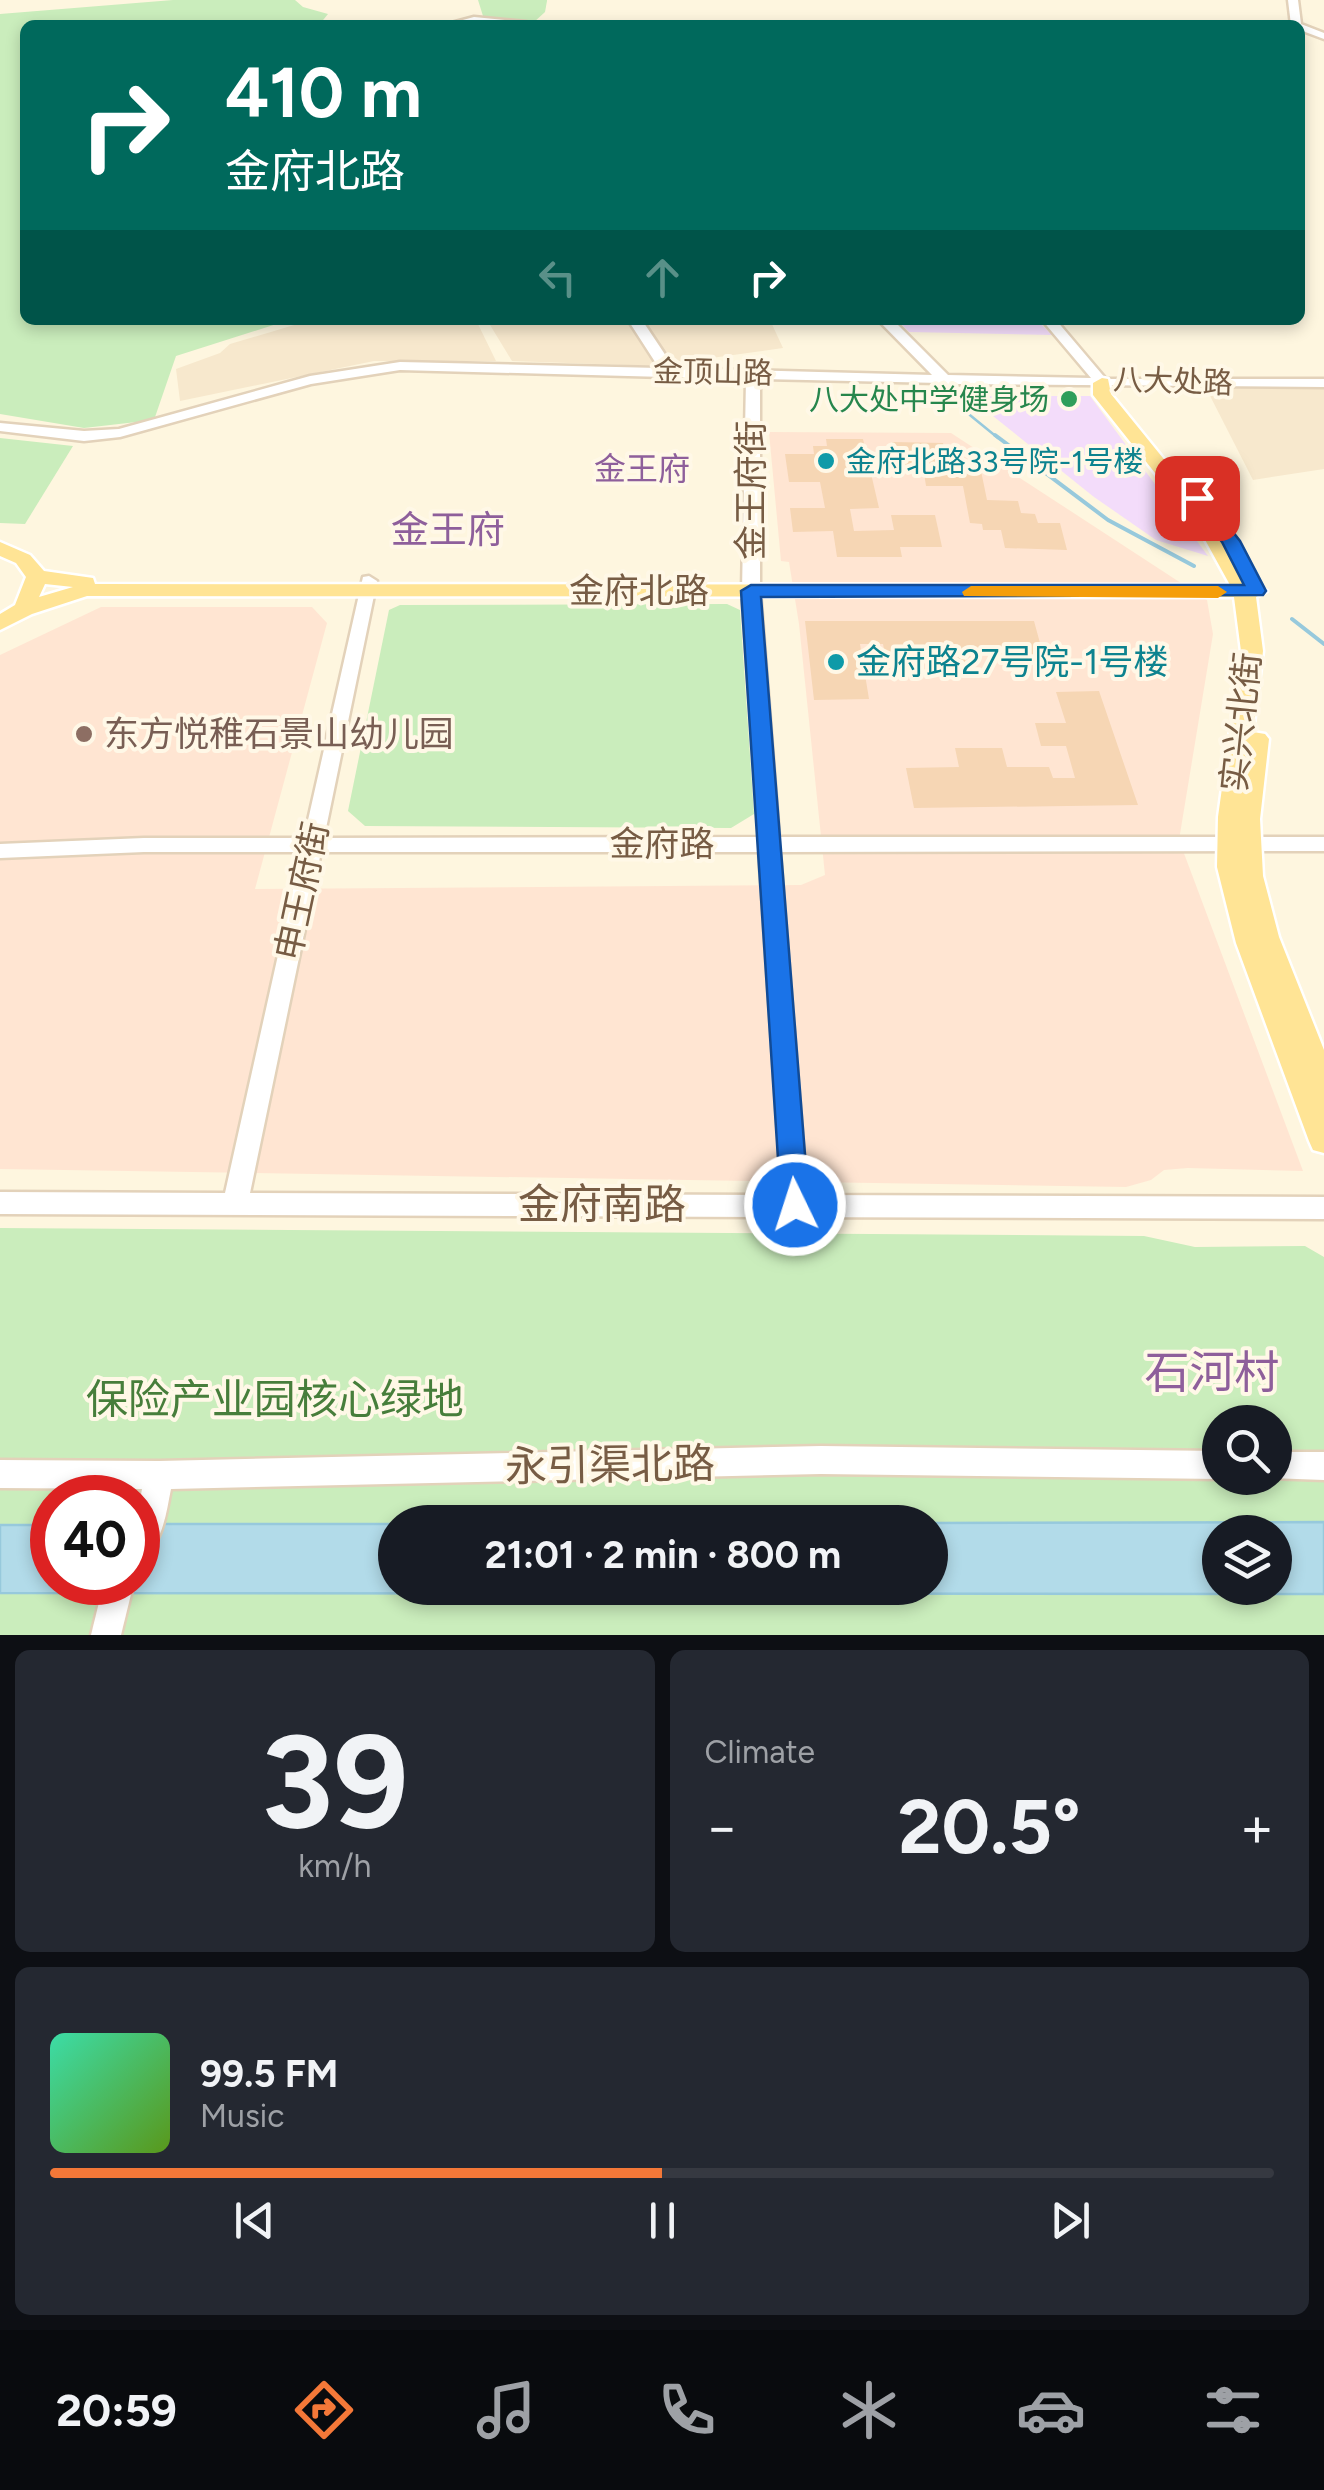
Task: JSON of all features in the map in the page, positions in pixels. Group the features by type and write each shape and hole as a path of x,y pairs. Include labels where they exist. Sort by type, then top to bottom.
{"main road":[{"name":"实兴北街","path":"1102,383 1218,524 1248,585 1252,651 1236,899 1324,1140"},
{"path":"0,548 23,559 36,577 24,609"},
{"name":"金府北路","path":"36,577 83,582 368,586 1248,585"},
{"name":"金府北路","path":"0,623 24,609 84,590 368,586"},
{"name":"实兴北街","path":"1238,845 1324,1085"}],"street":[{"path":"638,325 672,374"},
{"path":"891,325 947,381"},
{"name":"八大处路","path":"1053,325 1102,383 1324,383"},
{"name":"金顶山路","path":"0,428 84,436 120,434 328,376 433,365 486,372 947,381 1085,388 1102,383"},
{"name":"金王府街","path":"752,377 751,586 795,1205"},
{"name":"申王府街","path":"236,1202 368,586"},
{"name":"金府路","path":"0,851 88,845 1324,844"},
{"name":"金府南路","path":"0,1203 1324,1208"},
{"name":"永引渠北路","path":"0,1474 159,1475 821,1460 1202,1465"},
{"path":"1292,1466 1324,1466"},
{"path":"106,1635 113,1605"}],"shaded area":[{"path":"294,325 478,325 496,361 374,361 180,401 176,369 220,353 230,344"},
{"path":"490,325 772,325 783,348 653,366 512,361"},
{"path":"902,325 1042,325 1052,335 909,332"},
{"path":"1324,387 1324,469 1253,480 1206,388"},
{"path":"968,396 1090,396 1208,556 1156,540 1094,497"},
{"path":"769,432 951,433 1207,600 1213,634 1179,840 1303,1171 1164,1170 1151,1180 1126,1187 0,1169 0,655 101,607 312,607 327,623 255,889 801,885 825,875 799,624 789,562 781,561"}],"green space":[{"path":"173,0 295,0 303,7 328,14 323,20 20,20 20,325 273,325 176,356 154,420 84,428 0,414 0,14"},
{"path":"478,0 547,0 545,12 536,20 483,16"},
{"path":"0,438 73,446 25,524 0,523"},
{"path":"727,604 740,610 754,814 731,828 365,826 348,811 389,610 400,605"},
{"name":"保险产业园核心绿地","path":"0,1228 1144,1236 1195,1247 1305,1246 1324,1257 1324,1635 0,1635"}],"water":[{"path":"1202,1522 1202,1594 948,1594 948,1523"},
{"path":"1292,1522 1324,1522 1324,1594 1292,1594"},
{"path":"160,1524 378,1524 378,1593 160,1593"},
{"path":"0,1525 30,1525 30,1593 0,1593"}],"building":[{"path":"826,439 863,439 879,508 850,509 854,531 894,530 891,515 935,515 942,547 900,547 902,557 837,557 833,531 793,532 790,508 825,508 820,482 789,482 785,454 814,454 813,446 827,446"},
{"path":"892,442 943,443 946,457 958,457 960,466 980,466 987,500 1018,501 1021,513 1035,514 1038,523 1060,523 1067,550 1005,548 1001,530 983,530 982,524 970,523 963,486 926,486 924,473 895,465"},
{"name":"金府路27号院-1号楼","path":"805,621 1034,621 1043,654 964,654 967,669 927,669 924,654 885,654 883,644 860,644 869,699 814,700"},
{"path":"1099,691 1138,805 914,808 906,768 959,767 955,748 1002,748 1007,767 1049,767 1053,778 1075,778 1066,746 1041,746 1035,723 1066,723 1056,692"}],"waterway":[{"path":"949,398 998,438"},
{"path":"995,435 1108,520 1194,566"},
{"path":"1292,619 1324,644"}],"slow traffic":[{"path":"971,592 1218,592"}],"place":[{"name":"八大处中学健身场","path":"1069,399"},
{"name":"金府北路33号院-1号楼","path":"826,461"},
{"name":"金府路27号院-1号楼","path":"836,662"},
{"name":"东方悦稚石景山幼儿园","path":"84,734"}],"district":[{"name":"金王府","path":"642,469"},
{"name":"金王府","path":"448,530"},
{"name":"石河村","path":"1212,1372"}],"route":[{"path":"795,1205 751,591 1256,591 1253,578 1231,541 1197,498"}]}
